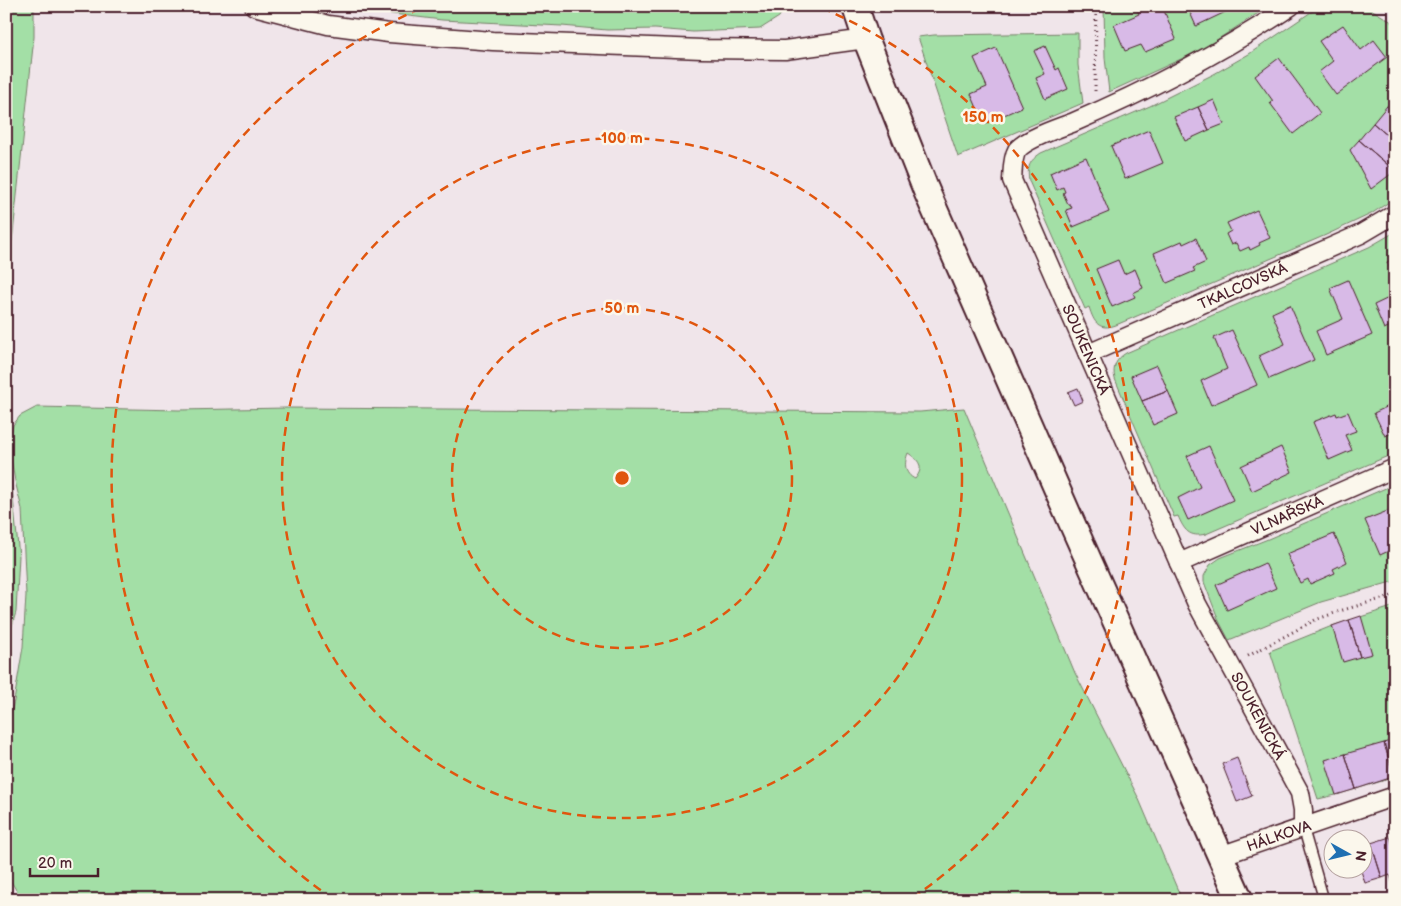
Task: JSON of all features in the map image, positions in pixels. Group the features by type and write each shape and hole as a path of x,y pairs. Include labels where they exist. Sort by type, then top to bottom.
{"main road":[{"path":"855,6 866,39 938,216 1067,512 1240,900"}],"street":[{"path":"254,6 328,25 389,33 492,41 702,49 785,50 866,39"},
{"name":"SOUKENICKÁ","path":"1291,6 1256,30 1207,59 1122,102 1032,139 1018,150 1013,162 1012,180 1196,604 1300,793 1303,827"},
{"name":"TKALCOVSKÁ","path":"1088,354 1361,234 1395,214"},
{"name":"VLNAŘSKÁ","path":"1179,563 1395,468"},
{"name":"HÁLKOVA","path":"1220,856 1395,796"}],"lane":[{"path":"1303,827 1324,900"}],"path":[{"path":"1095,113 1096,6"},
{"path":"1230,665 1315,620 1395,594"}],"green space":[{"path":"6,6 34,6 34,37 13,233 6,279"},
{"path":"335,6 785,6 779,17 760,29 693,32 655,29 607,30 442,20"},
{"path":"1104,6 1269,6 1203,49 1109,92 1105,58"},
{"path":"1320,6 1366,6 1395,24 1395,198 1371,214 1326,235 1116,325 1105,327 1098,324 1089,307 1085,309 1029,181 1028,172 1031,162 1041,153 1150,106 1214,74 1249,54"},
{"path":"1078,33 1078,65 1083,103 958,157 918,37 934,35"},
{"path":"1395,232 1395,453 1206,534 1195,535 1188,532 1178,516 1174,517 1115,379 1114,371 1117,361 1126,353 1369,247"},
{"path":"37,407 179,410 287,408 920,412 964,408 1075,673 1138,797 1182,900 22,900 6,873 6,728 14,701 23,647 26,595 22,509 8,443 13,425 20,416","holes":["908,453 918,461 920,467 920,471 915,479 911,477 906,468"]},
{"path":"6,432 19,556 16,612 6,646"},
{"path":"1395,484 1395,581 1321,602 1229,640 1219,621 1204,582 1204,576 1210,565 1220,558"},
{"path":"1395,606 1395,777 1318,799 1270,651 1332,626"}],"building":[{"path":"1136,6 1162,6 1176,39 1145,52 1141,45 1125,51 1114,25 1139,14"},
{"path":"1187,6 1238,6 1196,26"},
{"path":"1343,25 1361,50 1374,40 1387,57 1336,95 1319,72 1333,61 1319,41"},
{"path":"1045,46 1056,70 1059,68 1068,89 1045,99 1036,78 1045,74 1034,51"},
{"path":"996,48 1022,107 984,124 971,94 987,87 974,58"},
{"path":"1279,58 1320,113 1293,134 1270,103 1273,101 1255,76"},
{"path":"1395,98 1395,113 1387,106"},
{"path":"1214,100 1224,124 1209,130 1198,107"},
{"path":"1387,106 1395,113 1395,142 1373,123"},
{"path":"1198,107 1209,130 1185,141 1174,117"},
{"path":"1373,123 1395,142 1395,171 1359,140"},
{"path":"1149,130 1163,163 1125,179 1111,146"},
{"path":"1359,140 1395,171 1371,189 1350,150"},
{"path":"1086,157 1109,212 1073,227 1066,210 1072,208 1063,193 1065,192 1063,187 1057,190 1050,173"},
{"path":"1257,210 1270,238 1250,250 1249,247 1240,251 1236,243 1231,245 1226,234 1231,231 1227,223"},
{"path":"1196,238 1206,262 1193,268 1195,271 1167,283 1154,253 1182,241 1183,244"},
{"path":"1395,258 1395,280 1387,262"},
{"path":"1118,260 1124,274 1135,269 1143,288 1133,293 1135,297 1112,307 1096,269"},
{"path":"1348,280 1372,335 1326,355 1316,331 1343,319 1330,288"},
{"path":"1395,295 1395,324 1384,329 1374,305"},
{"path":"1290,305 1314,360 1269,379 1259,356 1285,344 1272,313"},
{"path":"1232,330 1257,385 1211,405 1201,381 1227,369 1214,338"},
{"path":"1157,365 1168,391 1142,401 1131,376"},
{"path":"1395,378 1395,393 1389,380"},
{"path":"1078,388 1083,401 1074,405 1068,392"},
{"path":"1168,391 1178,414 1153,425 1142,401"},
{"path":"1395,403 1395,432 1385,436 1374,413"},
{"path":"1348,412 1356,431 1345,435 1352,450 1329,460 1313,422 1336,413 1337,416"},
{"path":"1209,446 1233,500 1188,520 1178,498 1200,487 1187,456"},
{"path":"1281,447 1292,472 1252,491 1241,466"},
{"path":"1395,508 1395,548 1380,555 1365,520"},
{"path":"1334,534 1347,562 1333,569 1335,573 1310,584 1308,579 1300,583 1287,554"},
{"path":"1265,563 1276,588 1227,610 1216,585"},
{"path":"1361,616 1372,654 1360,657 1349,620"},
{"path":"1349,620 1360,657 1343,662 1332,626"},
{"path":"1395,739 1395,777 1394,777 1384,743"},
{"path":"1384,743 1395,778 1393,779 1393,777 1356,789 1345,754"},
{"path":"1345,754 1356,789 1336,795 1325,760"},
{"path":"1237,758 1252,796 1237,802 1222,764"},
{"path":"1390,837 1395,853 1395,891 1390,875 1382,878 1374,853 1374,842"},
{"path":"1374,853 1382,878 1365,883 1363,878 1374,878"}],"waterway":[{"path":"6,22 9,18 10,6"}]}
